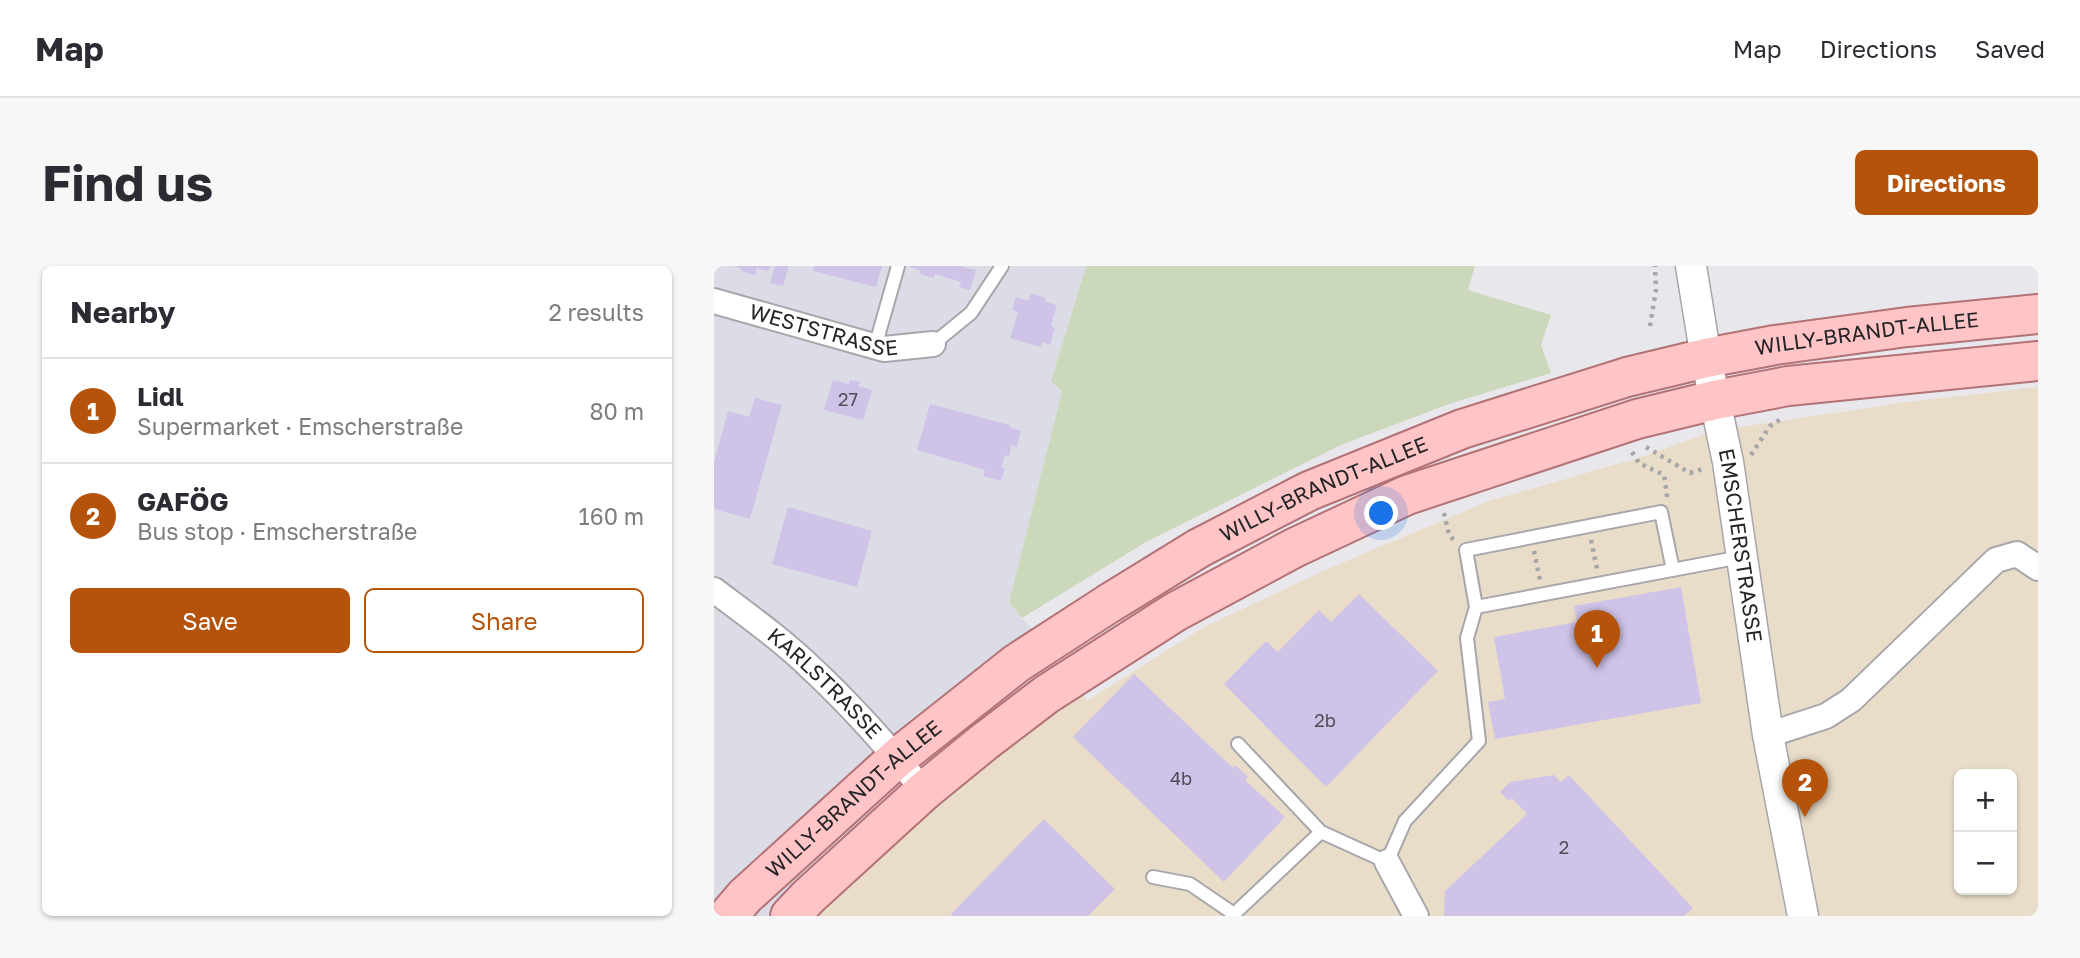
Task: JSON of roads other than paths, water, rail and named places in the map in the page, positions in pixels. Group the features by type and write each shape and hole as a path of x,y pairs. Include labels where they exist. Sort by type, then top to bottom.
{"main road":[{"name":"WILLY-BRANDT-ALLEE","path":"728,916 745,896 897,758 1017,663 1199,548 1309,491 1462,429 1627,377 1775,345 1894,328 2038,314"},
{"name":"WILLY-BRANDT-ALLEE","path":"790,916 924,791 984,741 1047,694 1175,611 1294,548 1407,495 1637,419 1715,400 1788,386 2038,361"}],"street":[{"name":"EMSCHERSTRASSE","path":"1691,266 1706,358 1728,462 1768,735 1802,916"},
{"name":"WESTSTRASSE","path":"714,302 884,349 933,344"},
{"path":"1768,735 1826,716 1851,700 1996,560 2017,554 2038,568"},
{"name":"KARLSTRASSE","path":"714,590 772,633 811,667 867,723 924,791"},
{"path":"1387,862 1416,916"}],"lane":[{"path":"875,347 898,266"},
{"path":"933,344 971,313 1002,266"},
{"path":"1238,744 1321,832 1387,862 1405,821 1479,741 1466,638 1476,607 1466,550 1661,512 1673,570"},
{"path":"1476,607 1741,557"},
{"path":"1153,877 1190,884 1234,914 1321,832"}],"place":[{"name":"Lidl","path":"1597,668"},
{"name":"GAFÖG","path":"1805,817"}]}
